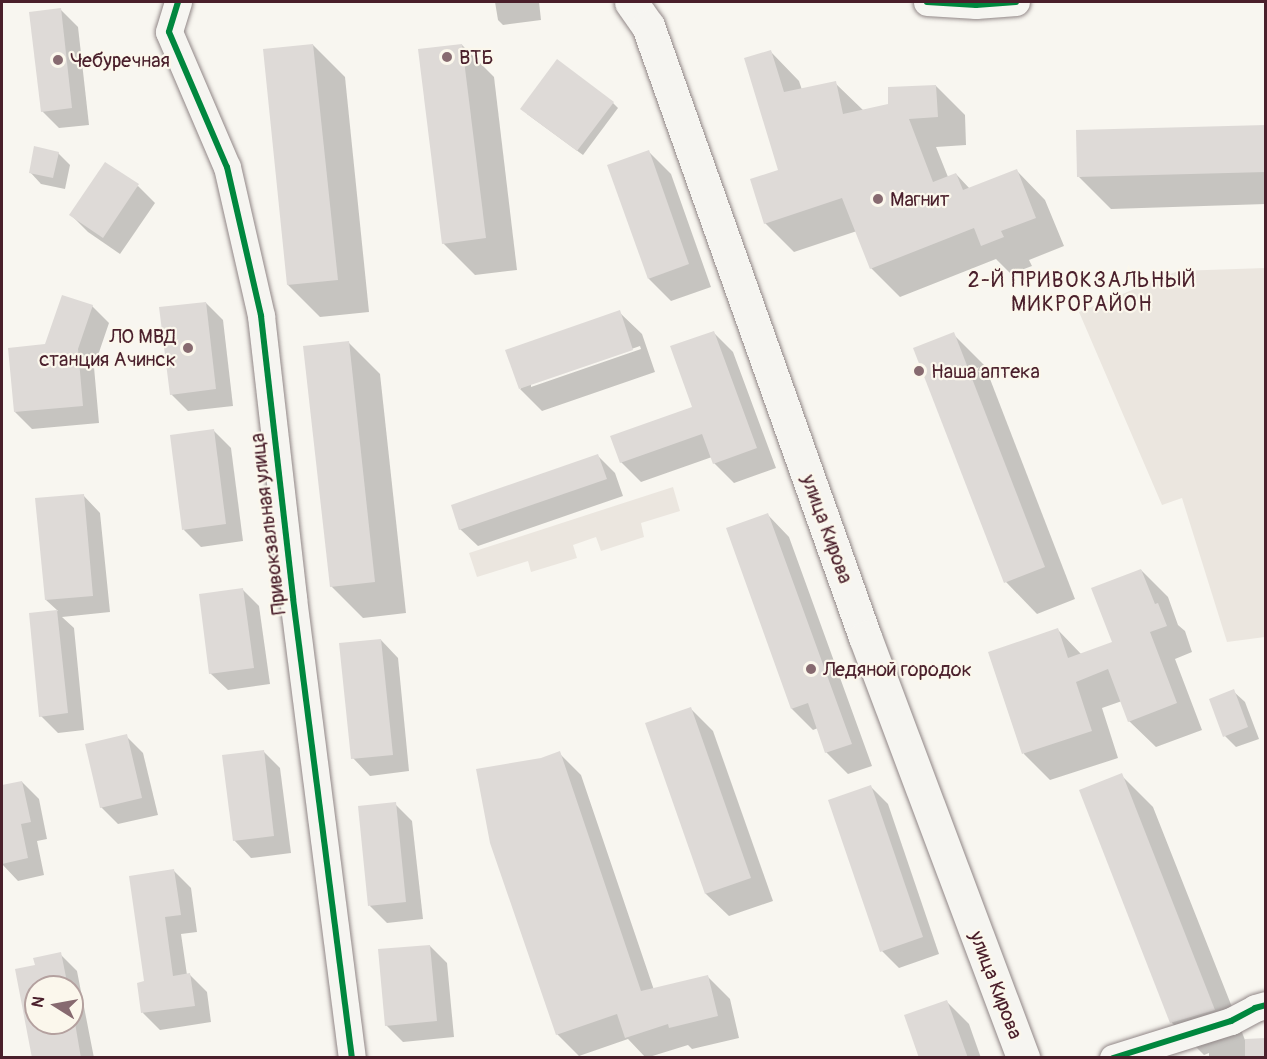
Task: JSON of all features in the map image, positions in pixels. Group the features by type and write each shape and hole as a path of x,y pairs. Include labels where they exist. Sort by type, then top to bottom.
{"main road":[{"name":"улица Кирова","path":"631,2 648,26 865,637 1023,1058"}],"street":[{"name":"Привокзальная улица","path":"178,2 169,32 227,167 261,316 293,598 352,1058"},
{"path":"927,2 975,5 1016,2"},
{"path":"1113,1058 1231,1021 1255,1008 1266,1005"}],"shaded area":[{"path":"1265,268 1265,637 1227,642 1182,498 1162,505 1079,312 1178,271"},
{"path":"673,487 680,511 641,523 644,537 601,551 596,537 573,545 577,558 531,572 528,561 477,577 469,553"}],"building":[{"path":"61,8 72,108 41,112 29,12"},
{"path":"313,44 338,280 287,285 263,49"},
{"path":"462,44 486,238 442,244 418,49"},
{"path":"771,50 784,92 836,81 843,114 888,104 888,87 936,85 938,117 909,119 933,182 956,173 963,190 1017,169 1036,218 1001,231 1004,237 981,246 974,228 870,269 842,198 764,224 750,179 778,170 744,58"},
{"path":"557,59 614,102 577,151 520,109"},
{"path":"1266,125 1266,172 1077,177 1076,130"},
{"path":"34,146 59,152 53,178 29,173"},
{"path":"649,150 689,264 648,279 607,165"},
{"path":"105,162 139,184 103,238 69,215"},
{"path":"62,295 93,305 78,349 83,406 14,412 8,348 45,344"},
{"name":"ЛО МВД станция Ачинск","path":"206,302 216,389 170,395 159,307"},
{"path":"620,310 633,350 519,389 505,350"},
{"path":"714,331 757,448 713,464 702,434 620,463 610,436 692,407 670,346"},
{"path":"954,332 1045,567 1004,583 913,348"},
{"path":"349,341 375,582 330,587 303,346"},
{"path":"214,429 226,524 182,530 170,435"},
{"path":"598,454 607,479 459,530 451,505"},
{"path":"84,494 93,596 45,600 35,498"},
{"path":"768,513 852,744 825,753 808,703 791,709 726,528"},
{"path":"1141,569 1167,626 1150,632 1177,703 1128,722 1108,669 1076,682 1092,731 1022,754 988,652 1058,628 1068,658 1112,642 1091,588"},
{"path":"243,588 254,668 209,674 199,594"},
{"path":"57,610 68,713 39,717 29,613"},
{"path":"381,639 393,755 351,759 339,643"},
{"path":"1234,689 1248,727 1223,737 1209,699"},
{"path":"691,707 751,878 705,894 645,723"},
{"path":"127,734 142,798 100,808 85,744"},
{"path":"264,750 274,836 233,841 222,755"},
{"path":"560,751 641,991 708,975 718,1016 669,1028 668,1024 625,1038 617,1014 556,1035 490,843 476,769 541,758"},
{"path":"1122,773 1215,1010 1170,1023 1079,790"},
{"path":"22,781 31,822 21,824 28,858 2,864 2,785"},
{"path":"871,785 923,937 880,952 828,800"},
{"path":"396,802 406,902 368,906 358,806"},
{"path":"174,869 181,915 165,917 173,976 190,973 195,1006 141,1013 137,983 144,981 129,876"},
{"path":"430,945 437,1021 385,1026 378,949"},
{"path":"61,952 66,975 24,975 24,1016 15,969 35,965 33,958"},
{"path":"947,1000 968,1058 919,1058 904,1015"},
{"path":"28,1035 77,1035 81,1058 32,1058"},
{"path":"1266,1038 1266,1058 1245,1058 1245,1039"}],"cycle path":[{"path":"178,2 169,32 227,167 261,316 293,598 352,1058"},
{"path":"927,2 976,5 1016,2"},
{"path":"1113,1058 1231,1021 1255,1008 1266,1005"}],"place":[{"name":"ВТБ","path":"447,57"},
{"name":"Чебуречная","path":"58,60"},
{"name":"Магнит","path":"878,199"},
{"name":"ЛО МВД станция Ачинск","path":"188,348"},
{"name":"Наша аптека","path":"919,371"},
{"name":"Ледяной городок","path":"811,669"}],"district":[{"name":"2-Й ПРИВОКЗАЛЬНЫЙ МИКРОРАЙОН","path":"1082,293"}]}
